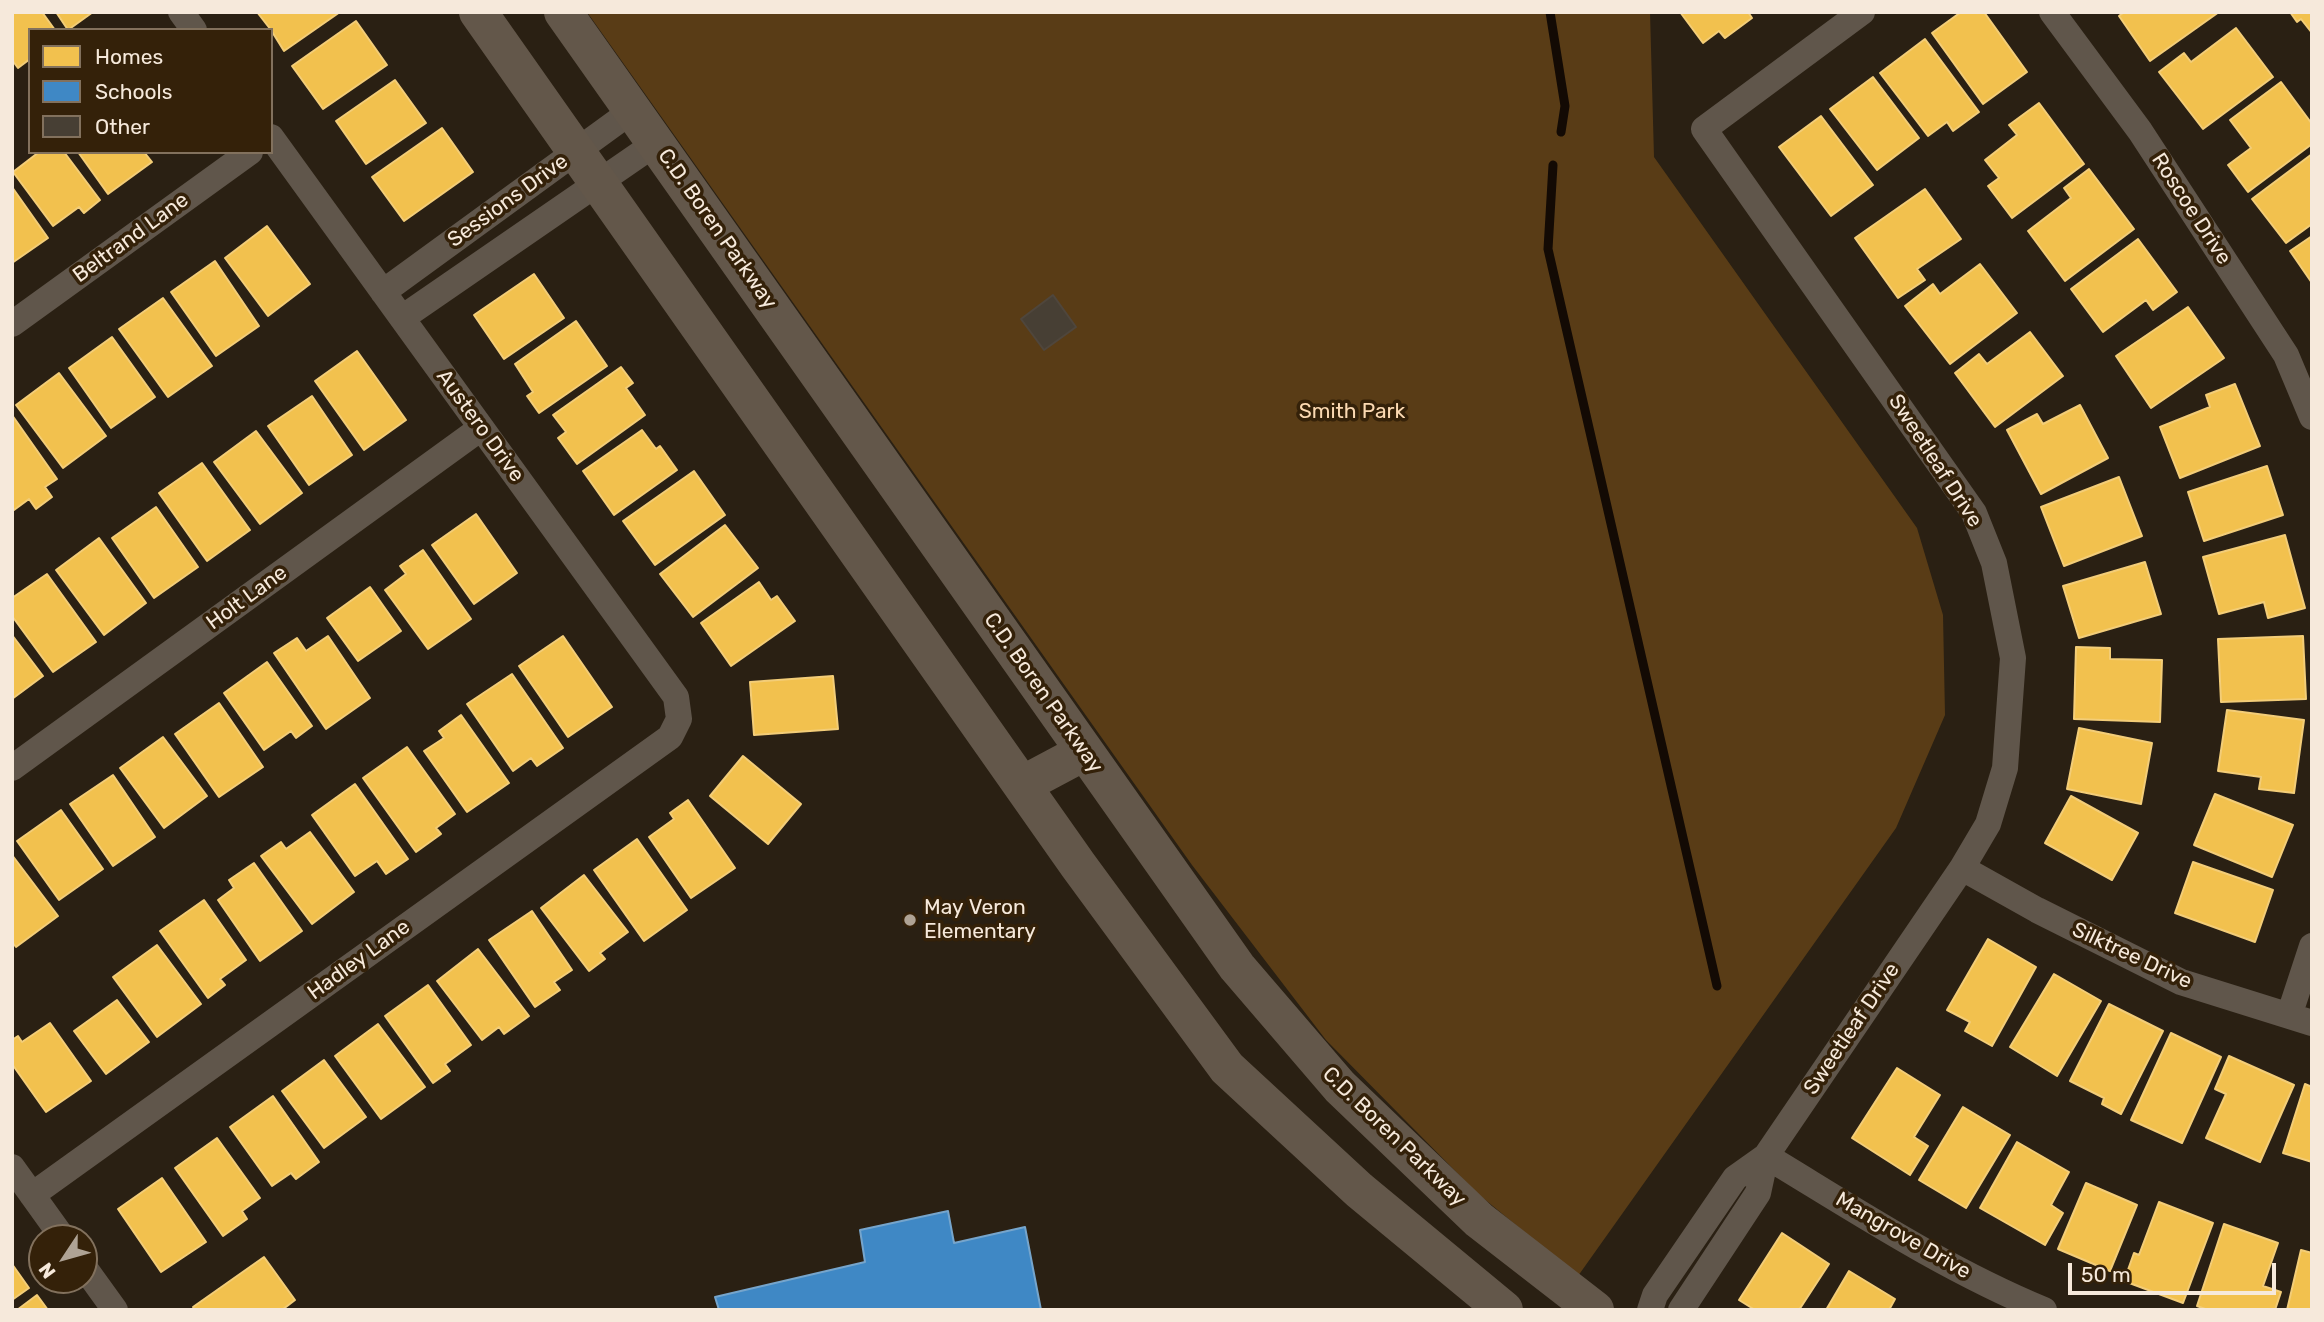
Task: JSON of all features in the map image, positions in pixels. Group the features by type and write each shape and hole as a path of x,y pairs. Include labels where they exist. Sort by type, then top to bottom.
{"street":[{"path":"181,12 193,28"},
{"path":"478,12 1077,865 1227,1068 1359,1190 1504,1310"},
{"name":"C.D. Boren Parkway","path":"563,12 1237,967 1340,1087 1479,1220 1595,1310"},
{"name":"Sweetleaf Drive","path":"1650,1310 1655,1295 1735,1178 1766,1156 1962,868 1988,824 2005,768 2013,659 1994,563 1974,513 1704,129 1862,12"},
{"name":"Roscoe Drive","path":"2052,12 2140,131 2286,355 2312,417"},
{"name":"Sessions Drive","path":"383,292 632,110"},
{"name":"Austero Drive","path":"273,140 676,697 679,719"},
{"name":"Sessions Drive","path":"402,318 656,143"},
{"name":"Beltrand Lane","path":"12,324 247,154"},
{"name":"Holt Lane","path":"12,768 481,428"},
{"name":"Hadley Lane","path":"32,1195 670,737 679,719"},
{"path":"1022,785 1084,752"},
{"name":"Silktree Drive","path":"1962,868 2037,910 2181,982 2301,1020"},
{"path":"2301,1020 2312,946"},
{"name":"Sweetleaf Drive","path":"1681,1310 1759,1193 1766,1156"},
{"name":"Mangrove Drive","path":"1766,1156 1932,1256 2044,1310"},
{"path":"12,1167 53,1224"},
{"path":"98,1286 115,1310"}],"green space":[{"name":"Smith Park","path":"587,12 1650,12 1654,157 1917,528 1943,615 1945,715 1896,828 1578,1276 1477,1193 1326,1040 1192,865"}],"building: Homes":[{"path":"12,12 42,12 54,28 28,28 28,60 18,68 12,60"},
{"path":"56,12 93,12 71,28 67,28"},
{"path":"257,12 340,12 284,51 273,33 273,28 269,28"},
{"path":"1680,12 1748,12 1752,18 1725,38 1719,31 1703,43"},
{"path":"1961,12 1984,12 2027,72 1983,104 1932,33"},
{"path":"2124,12 2219,12 2150,61 2119,16"},
{"path":"2290,12 2312,12 2312,33 2301,19 2297,22"},
{"path":"356,21 387,65 323,109 292,66"},
{"path":"2236,28 2273,77 2203,129 2159,72 2184,53 2191,62"},
{"path":"1925,39 1979,112 1953,131 1947,122 1928,136 1880,73"},
{"path":"1873,77 1919,138 1877,170 1830,109"},
{"path":"395,80 426,123 366,164 336,121"},
{"path":"2281,82 2312,124 2312,144 2248,192 2228,165 2251,148 2230,120"},
{"path":"2039,103 2084,164 2012,218 1988,186 1999,178 1985,160 2017,135 2009,125"},
{"path":"1821,116 1873,185 1831,216 1779,147"},
{"path":"442,128 473,172 404,221 372,177"},
{"path":"36,154 66,154 100,200 84,213 79,207 53,226 13,172"},
{"path":"79,154 146,154 152,162 108,194"},
{"path":"2312,154 2312,224 2286,243 2252,199"},
{"path":"2089,169 2134,229 2065,281 2028,231 2071,198 2064,188"},
{"path":"12,187 48,238 12,263"},
{"path":"1925,189 1961,239 1917,269 1925,280 1898,298 1855,238"},
{"path":"267,226 310,284 268,316 225,258"},
{"path":"2312,236 2312,283 2290,251"},
{"path":"2138,239 2177,292 2153,310 2146,300 2103,332 2071,289"},
{"path":"215,261 259,326 216,356 171,292"},
{"path":"1980,264 2017,313 1950,364 1905,306 1933,284 1940,294"},
{"path":"534,274 564,318 504,359 474,315"},
{"path":"163,298 212,366 168,397 119,329"},
{"path":"2188,307 2224,358 2151,408 2116,356"},
{"path":"576,321 607,366 539,413 527,396 533,392 515,364"},
{"path":"2030,332 2063,376 1995,427 1955,373 1979,354 1987,364"},
{"path":"112,337 155,397 111,428 69,368"},
{"path":"357,351 406,420 364,450 315,381"},
{"path":"621,367 633,383 626,388 645,415 577,464 558,438 566,432 553,415"},
{"path":"59,373 106,436 63,468 16,405"},
{"path":"2235,384 2260,446 2180,478 2160,427 2210,407 2206,395"},
{"path":"312,396 352,455 309,485 268,426"},
{"path":"2080,405 2108,458 2041,494 2007,430 2037,414 2043,424"},
{"path":"12,415 57,479 45,487 52,497 36,509 29,499 14,510 12,507"},
{"path":"642,430 656,449 660,446 677,470 614,515 583,471"},
{"path":"256,431 302,493 260,524 214,462"},
{"path":"202,463 250,530 207,561 159,493"},
{"path":"2267,466 2283,515 2204,541 2188,492"},
{"path":"694,471 725,515 655,565 623,521"},
{"path":"2119,477 2142,536 2064,566 2041,507"},
{"path":"156,507 198,567 154,598 112,538"},
{"path":"476,514 517,573 474,604 432,545"},
{"path":"725,525 758,568 693,617 660,574"},
{"path":"2285,535 2305,608 2268,618 2264,602 2219,614 2203,557"},
{"path":"99,538 146,603 104,635 56,570"},
{"path":"423,550 471,619 428,649 385,590 406,574 400,566"},
{"path":"2145,562 2161,614 2079,638 2063,586"},
{"path":"47,574 96,642 53,672 12,616 12,598"},
{"path":"759,582 771,600 777,596 795,621 731,666 701,623"},
{"path":"370,587 401,631 358,661 327,618"},
{"path":"12,635 43,676 12,699"},
{"path":"328,636 370,698 326,729 274,653 297,638 306,651"},
{"path":"563,636 612,707 568,737 519,666"},
{"path":"2303,636 2306,699 2221,702 2218,639"},
{"path":"2076,647 2110,648 2110,659 2162,660 2160,722 2074,719"},
{"path":"267,662 312,726 296,738 291,731 264,750 224,693"},
{"path":"512,674 563,748 537,766 531,758 513,771 467,704"},
{"path":"833,676 838,729 754,735 750,682"},
{"path":"219,703 263,767 219,797 175,734"},
{"path":"2227,710 2304,720 2294,793 2259,789 2261,777 2218,771"},
{"path":"461,715 509,783 467,812 424,751 444,738 439,731"},
{"path":"2079,728 2152,743 2141,804 2067,789"},
{"path":"163,737 207,796 164,828 120,768"},
{"path":"407,747 455,814 436,828 441,834 416,852 363,778"},
{"path":"743,756 801,804 768,844 710,796"},
{"path":"113,775 155,837 113,866 70,804"},
{"path":"355,784 408,859 386,874 377,861 355,876 312,815"},
{"path":"2215,794 2293,825 2272,877 2194,845"},
{"path":"2071,796 2138,833 2112,880 2045,843"},
{"path":"688,800 735,868 691,898 649,837 674,819 670,813"},
{"path":"61,810 103,869 59,900 17,841"},
{"path":"310,832 354,892 312,924 261,856 281,842 286,849"},
{"path":"637,839 687,910 644,941 594,870"},
{"path":"12,855 58,916 16,947 12,942"},
{"path":"2193,862 2273,890 2255,942 2175,913"},
{"path":"254,863 302,931 260,961 218,900 234,888 229,880"},
{"path":"584,875 628,932 600,953 605,959 589,971 541,908"},
{"path":"204,900 246,960 220,979 225,985 208,998 160,931"},
{"path":"532,911 572,970 554,982 560,990 535,1007 489,940"},
{"path":"1988,939 2036,967 1992,1046 1965,1031 1970,1022 1947,1010"},
{"path":"157,945 201,1004 157,1037 113,977"},
{"path":"478,949 529,1016 504,1034 499,1027 482,1040 437,981"},
{"path":"2054,974 2101,1001 2057,1076 2010,1047"},
{"path":"428,985 471,1045 445,1064 450,1071 433,1083 385,1016"},
{"path":"117,1000 149,1042 106,1074 74,1031"},
{"path":"2109,1004 2163,1031 2121,1114 2102,1104 2104,1098 2070,1081"},
{"path":"50,1023 91,1081 46,1112 12,1064 12,1040 18,1036 22,1042"},
{"path":"378,1024 425,1087 381,1119 335,1056"},
{"path":"2171,1033 2221,1057 2182,1143 2131,1120"},
{"path":"2229,1056 2294,1085 2260,1162 2206,1138 2226,1094 2215,1089"},
{"path":"324,1060 366,1117 324,1148 282,1091"},
{"path":"1897,1068 1940,1095 1914,1137 1928,1146 1910,1175 1852,1138"},
{"path":"2305,1084 2312,1087 2312,1162 2283,1153"},
{"path":"273,1096 319,1162 296,1179 291,1173 272,1186 230,1127"},
{"path":"1963,1107 2010,1135 1966,1208 1919,1180"},
{"path":"217,1138 260,1198 242,1211 247,1219 223,1236 175,1168"},
{"path":"2017,1142 2069,1172 2051,1205 2063,1213 2045,1245 1980,1208"},
{"path":"162,1178 206,1242 161,1272 118,1209"},
{"path":"2086,1183 2137,1205 2110,1271 2058,1249"},
{"path":"2159,1202 2213,1223 2183,1303 2124,1281 2134,1253 2139,1255"},
{"path":"2224,1224 2278,1243 2263,1286 2281,1292 2275,1310 2208,1310 2197,1306"},
{"path":"1782,1233 1829,1264 1799,1310 1755,1310 1739,1300"},
{"path":"2301,1250 2312,1253 2312,1310 2287,1310"},
{"path":"264,1257 295,1300 282,1310 195,1310 193,1307"},
{"path":"12,1264 28,1289 12,1300"},
{"path":"1849,1271 1895,1299 1889,1310 1826,1310"},
{"path":"37,1295 48,1310 17,1310"}],"building: Schools":[{"path":"948,1211 954,1243 1025,1227 1041,1310 719,1310 715,1297 865,1262 860,1230"}],"building: Other":[{"path":"1053,295 1076,327 1044,350 1021,319"}],"waterway":[{"path":"1550,12 1565,106 1561,132"},
{"path":"1553,165 1548,249 1717,986"}],"place":[{"name":"May Veron Elementary","path":"910,920"}]}
